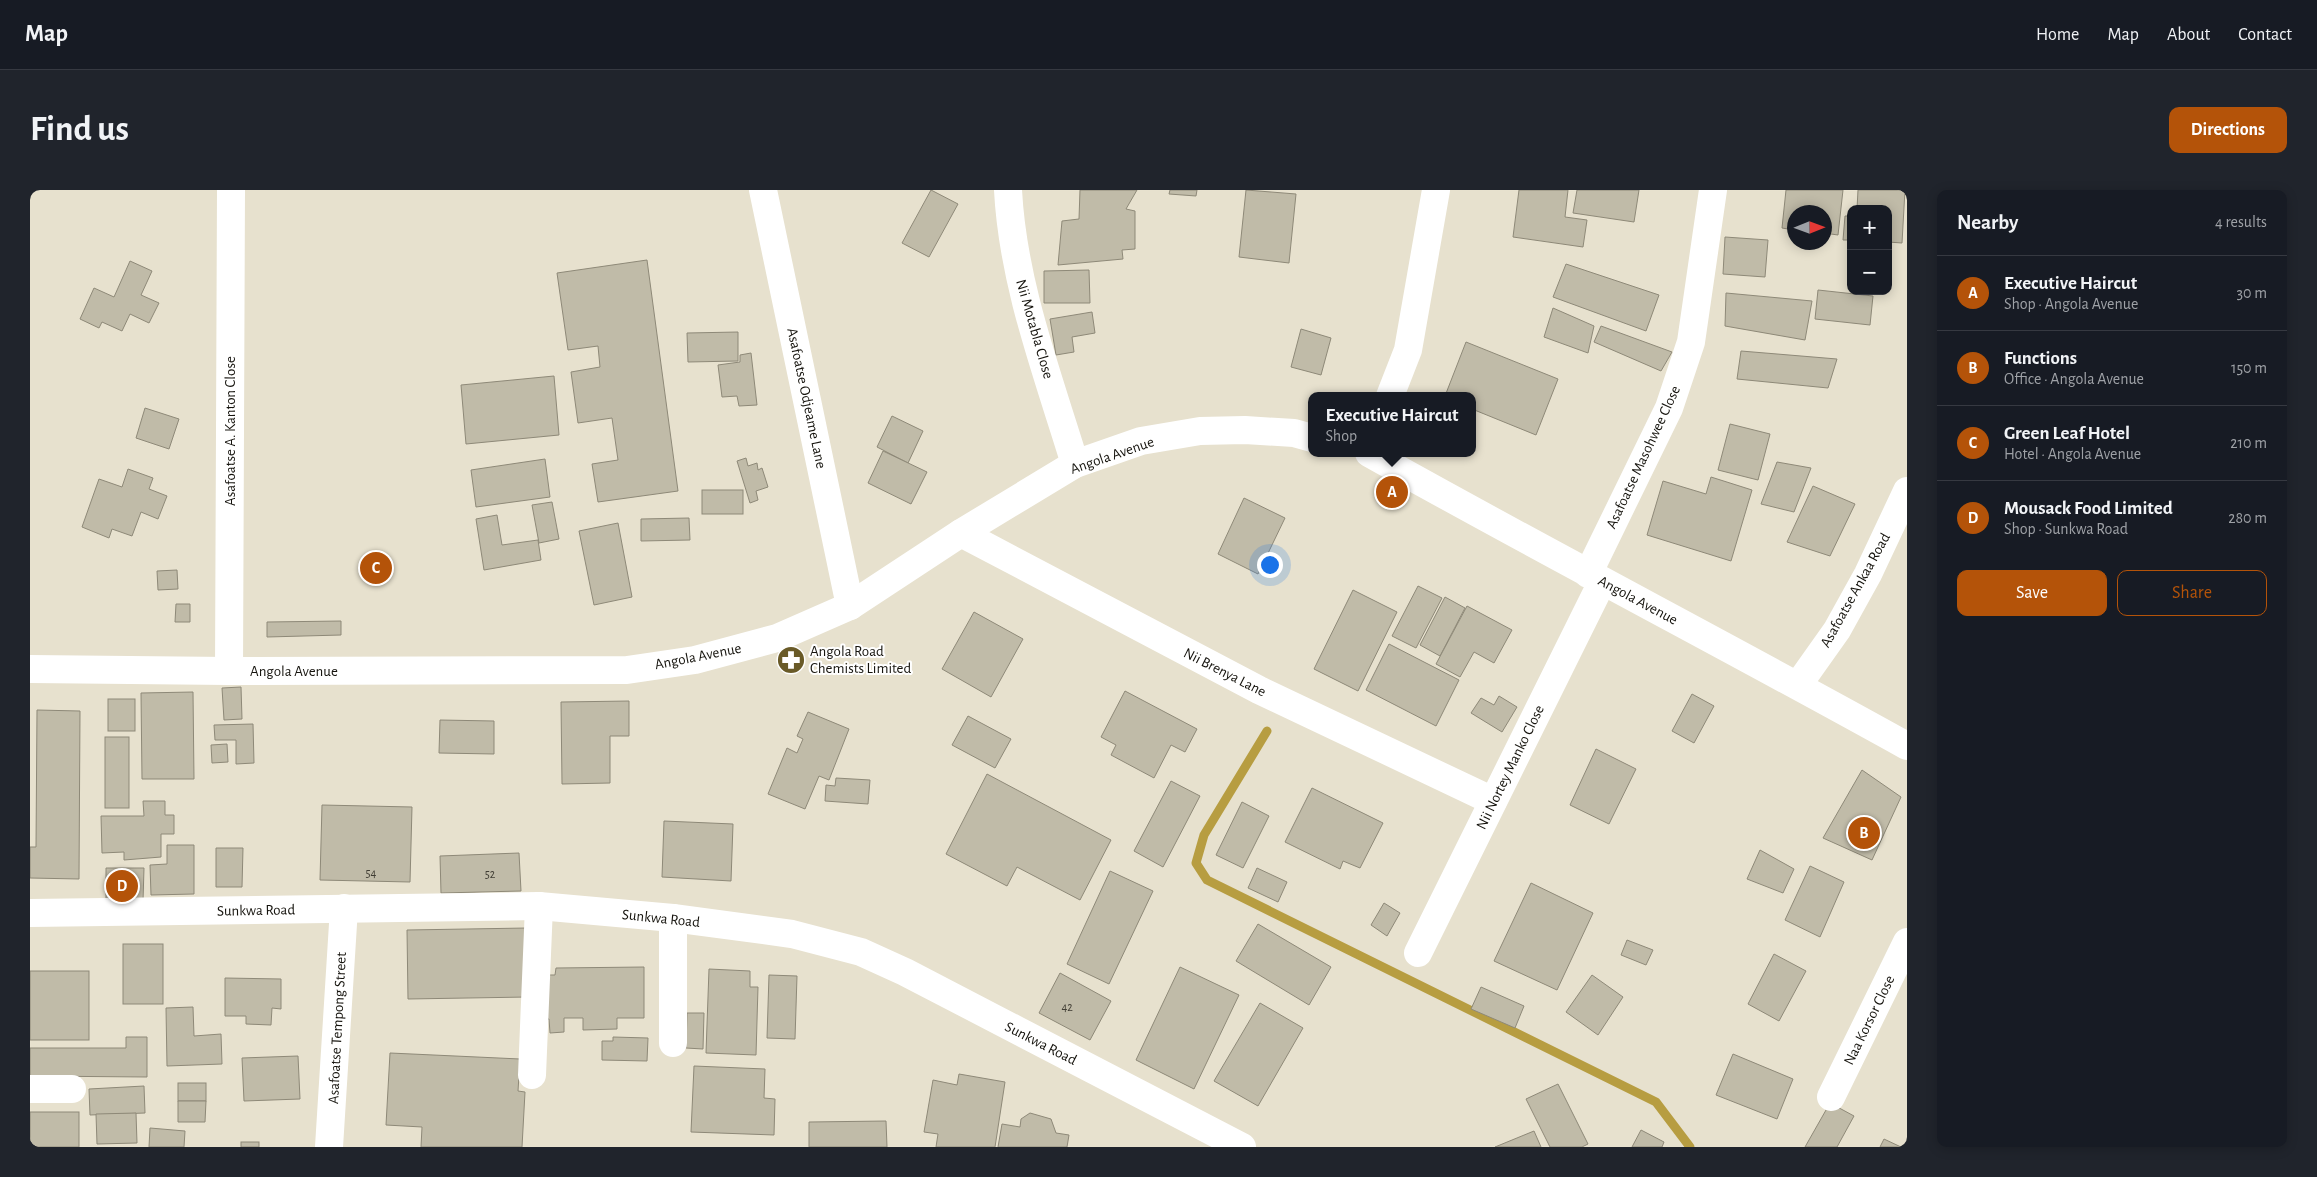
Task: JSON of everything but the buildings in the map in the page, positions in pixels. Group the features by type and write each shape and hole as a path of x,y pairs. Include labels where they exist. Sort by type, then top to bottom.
{"street":[{"name":"Asafoatse A. Kanton Close","path":"229,671 231,190"},
{"name":"Asafoatse Odjeame Lane","path":"763,190 850,606"},
{"name":"Nii Motabla Close","path":"1008,190 1009,218 1021,286 1075,464"},
{"path":"1392,392 1408,350 1436,190"},
{"name":"Asafoatse Masohwee Close","path":"1595,578 1669,408 1691,342 1713,190"},
{"name":"Angola Avenue","path":"30,669 229,671 627,670 695,660 777,638 850,606 961,533 1075,464 1142,441 1200,431 1245,430 1294,434 1308,437"},
{"name":"Angola Avenue","path":"1377,457 1519,538 1798,685 1907,746"},
{"name":"Asafoatse Ankaa Road","path":"1798,685 1837,630 1868,574 1907,491"},
{"name":"Nii Brenya Lane","path":"961,533 1260,690 1494,801"},
{"name":"Nii Nortey Manko Close","path":"1418,953 1494,801 1595,578"},
{"path":"532,1075 539,906"},
{"name":"Sunkwa Road","path":"30,913 539,906 673,918 792,934 861,952 905,972 1230,1144"},
{"name":"Asafoatse Tempong Street","path":"329,1147 344,908"},
{"path":"673,918 673,1043"},
{"name":"Naa Korsor Close","path":"1831,1097 1907,942"},
{"path":"30,1088 72,1088"}],"waterway":[{"path":"1267,731 1204,835 1196,863 1207,880 1656,1102 1690,1147"}],"place":[{"name":"Executive Haircut","path":"1392,492"},
{"name":"Green Leaf Hotel","path":"376,568"},
{"name":"Angola Road Chemists Limited","path":"791,660"},
{"name":"Functions","path":"1864,833"},
{"name":"Mousack Food Limited","path":"122,886"}]}
